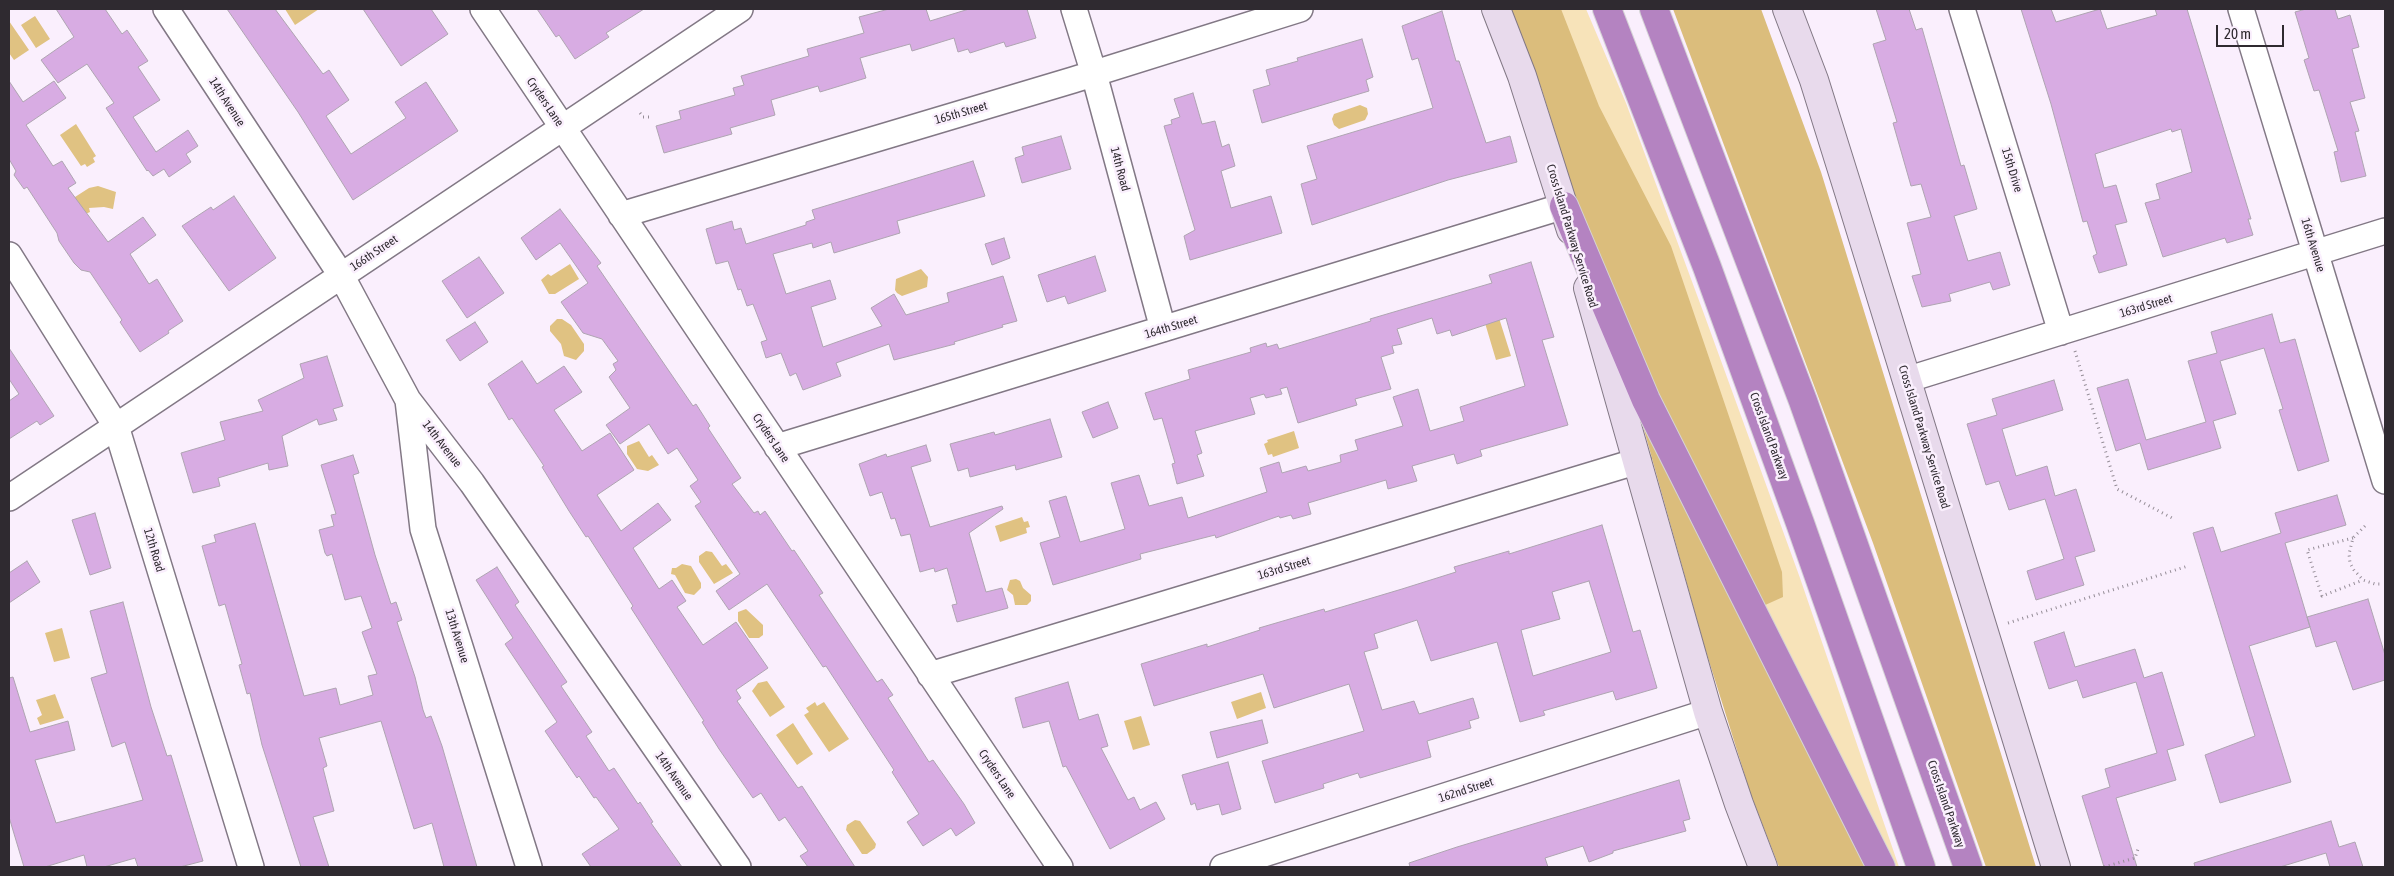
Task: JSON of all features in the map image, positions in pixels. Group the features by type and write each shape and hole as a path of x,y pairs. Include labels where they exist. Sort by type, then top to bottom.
{"highway":[{"name":"Cross Island Parkway","path":"1607,9 1707,267 1800,523 1921,867"},
{"name":"Cross Island Parkway","path":"1654,9 1735,218 1816,436 1968,867"},
{"path":"1564,206 1646,400 1881,867"}],"street":[{"name":"14th Avenue","path":"166,9 341,275 408,400 472,482 738,867"},
{"name":"Cryders Lane","path":"483,9 1060,867"},
{"name":"166th Street","path":"9,498 740,9"},
{"name":"14th Road","path":"1074,9 1094,74 1163,329"},
{"name":"165th Street","path":"621,215 1094,74 1300,9"},
{"name":"Cross Island Parkway Service Road","path":"1496,9 1522,76 1564,206 1708,712 1739,804 1763,867"},
{"name":"Cross Island Parkway Service Road","path":"1786,9 1814,80 2056,867"},
{"name":"15th Drive","path":"1962,9 2062,332"},
{"name":"16th Avenue","path":"2241,9 2385,481"},
{"name":"164th Street","path":"777,446 1564,206"},
{"name":"163rd Street","path":"1906,380 2385,231"},
{"name":"12th Road","path":"9,255 116,426 251,867"},
{"name":"13th Avenue","path":"408,400 423,529 529,867"},
{"name":"163rd Street","path":"930,674 1638,461"},
{"name":"162nd Street","path":"1223,867 1708,712"}],"path":[{"path":"640,114 643,117 652,117"},
{"path":"2076,356 2117,489 2174,519"},
{"path":"2363,580 2322,596 2307,550 2353,538 2365,526"},
{"path":"2353,538 2349,554 2350,563 2354,570 2363,580 2375,584 2383,584"},
{"path":"2002,625 2188,566"},
{"path":"2104,867 2135,858 2139,846"}],"shaded area":[{"path":"285,9 319,9 295,25"},
{"path":"1511,9 1586,9 1626,103 1704,314 1800,578 1899,867 1890,867 1614,307 1542,90"},
{"path":"1511,9 1561,9 1599,106 1671,246 1782,572 1783,597 1763,606 1614,307 1596,264 1542,90"},
{"path":"1673,9 1761,9 1821,172 2036,867 1986,867 1873,543"},
{"path":"35,16 50,39 36,48 21,25"},
{"path":"9,21 29,50 14,60 9,53"},
{"path":"1360,105 1367,108 1368,114 1365,120 1339,129 1334,125 1332,119 1334,114"},
{"path":"76,124 96,156 93,158 95,162 87,167 85,164 81,166 60,135"},
{"path":"98,186 116,192 113,209 104,207 89,208 90,212 83,215 74,201 75,197 89,188"},
{"path":"570,264 579,279 555,294 549,294 541,280 548,274 551,276"},
{"path":"921,269 928,277 927,287 902,296 897,293 895,290 896,279"},
{"path":"1499,318 1511,356 1496,360 1485,323"},
{"path":"557,319 562,319 571,325 584,344 584,351 576,360 564,356 561,344 550,331 550,326"},
{"path":"1641,419 1867,867 1779,867 1751,795 1704,645"},
{"path":"1294,431 1299,448 1273,457 1272,454 1268,455 1264,444 1268,442 1267,440"},
{"path":"639,441 649,457 652,455 659,465 648,471 637,469 627,454 627,446"},
{"path":"1022,517 1024,522 1028,521 1030,527 1026,528 1027,533 1000,542 995,526"},
{"path":"706,551 712,552 722,566 726,564 733,573 714,584 699,562 699,556"},
{"path":"682,564 691,566 701,583 701,588 694,595 685,593 675,575 671,574 672,568"},
{"path":"1016,579 1020,581 1023,588 1031,595 1031,601 1027,605 1015,605 1013,595 1007,590 1010,580"},
{"path":"746,609 763,625 763,635 759,638 749,638 738,621 738,612"},
{"path":"62,628 70,658 54,662 45,633"},
{"path":"767,681 785,707 770,717 752,691 758,683"},
{"path":"1261,692 1266,708 1237,719 1231,702"},
{"path":"55,694 64,718 40,725 37,718 42,715 36,700"},
{"path":"815,702 817,706 824,702 849,739 829,752 804,715 809,712 806,708"},
{"path":"1141,716 1150,745 1133,750 1124,721"},
{"path":"793,723 813,754 797,765 776,735"},
{"path":"855,820 860,821 876,844 875,848 867,854 862,854 846,830 847,825"}],"building":[{"path":"56,9 105,9 122,34 127,30 148,61 138,67 160,100 133,117 156,152 188,130 198,146 186,154 191,162 169,177 164,169 153,176 147,171 106,108 114,103 87,64 58,83 41,60 74,37"},
{"path":"227,9 275,9 323,74 329,70 349,100 326,116 351,154 406,118 395,102 426,82 458,131 353,200 298,112"},
{"path":"363,9 431,9 448,34 401,66"},
{"path":"537,9 644,9 606,33 609,37 575,59 559,35 556,37"},
{"path":"889,9 926,9 930,21 969,9 1027,9 1036,38 1006,47 1004,42 970,53 968,49 958,52 954,38 912,51 910,44 860,58 866,78 820,92 818,86 771,100 775,115 730,128 732,134 664,153 656,126 681,119 679,111 735,95 733,88 744,85 741,76 809,56 807,49 864,33 859,17"},
{"path":"1876,9 1909,9 1916,30 1922,28 1961,166 1964,165 1977,209 1954,216 1968,261 2000,252 2010,285 1993,290 1990,282 1949,294 1951,301 1922,307 1912,276 1921,274 1907,223 1931,217 1921,184 1911,186 1893,123 1897,122 1873,44 1886,40"},
{"path":"2021,9 2051,9 2056,22 2100,9 2107,29 2157,15 2155,9 2187,9 2251,219 2248,219 2253,235 2227,243 2225,238 2163,257 2145,203 2160,199 2156,184 2192,172 2181,129 2172,132 2171,129 2095,154 2104,188 2116,185 2127,222 2115,225 2127,265 2099,273 2093,256 2097,254 2087,221 2083,222 2051,104"},
{"path":"2306,9 2335,9 2338,19 2350,15 2359,47 2352,49 2365,98 2350,102 2359,131 2355,132 2366,176 2341,182 2334,152 2338,151 2319,90 2314,91 2304,60 2309,58 2295,12"},
{"path":"1442,11 1456,61 1459,61 1486,143 1510,136 1517,162 1448,180 1312,225 1301,184 1317,179 1307,146 1433,108 1418,58 1412,60 1402,26"},
{"path":"1362,39 1373,77 1366,80 1369,91 1262,123 1253,90 1270,85 1266,70 1298,61 1297,58"},
{"path":"9,81 23,102 54,81 66,98 26,125 53,166 62,161 76,183 68,188 108,242 143,217 156,235 130,254 149,284 157,279 183,321 168,331 169,333 140,352 120,322 122,320 90,272 81,270 74,263 27,187 24,189 14,175 16,171 9,159"},
{"path":"1193,93 1202,124 1215,121 1222,147 1229,144 1235,166 1221,171 1231,208 1271,196 1282,233 1190,260 1184,236 1195,230 1164,126 1172,124 1171,120 1180,117 1174,99"},
{"path":"1061,136 1071,169 1022,183 1015,158 1024,155 1022,147"},
{"path":"973,161 985,196 897,221 900,233 834,253 831,242 813,248 812,243 773,254 786,294 830,280 836,299 811,307 823,347 882,326 871,308 894,294 906,315 949,302 947,293 1003,276 1017,321 954,342 955,344 894,360 889,344 836,363 841,376 803,390 796,373 790,376 781,353 766,358 761,342 767,340 753,304 747,306 741,289 738,290 728,261 716,264 706,229 732,221 734,230 741,228 746,244 806,225 806,222 815,219 812,210"},
{"path":"234,196 276,258 229,291 182,226 211,207 213,210"},
{"path":"560,209 601,263 597,266 693,406 696,404 710,426 708,428 741,478 732,484 754,513 758,511 760,515 765,511 792,551 794,550 823,593 819,595 877,682 882,679 893,695 888,698 929,762 933,760 964,804 975,823 956,836 951,828 923,846 907,822 919,814 892,772 894,770 826,666 823,667 767,584 729,610 716,591 740,574 695,506 701,502 690,486 698,480 677,448 668,454 649,424 620,444 606,425 630,408 609,377 616,370 613,364 618,361 602,339 583,333 561,302 588,283 560,243 536,260 521,238"},
{"path":"1004,238 1010,258 992,265 985,244"},
{"path":"1095,256 1106,291 1068,304 1065,296 1047,302 1038,275"},
{"path":"479,257 504,293 467,318 442,281"},
{"path":"1531,262 1554,337 1542,340 1568,425 1480,450 1482,456 1457,464 1454,454 1412,466 1417,481 1388,489 1386,480 1308,503 1311,514 1293,519 1291,515 1280,518 1279,516 1216,538 1215,535 1140,554 1141,559 1053,585 1040,543 1060,537 1049,501 1066,496 1080,542 1125,529 1111,483 1139,475 1149,506 1182,497 1188,518 1267,492 1260,468 1279,462 1282,473 1306,466 1308,471 1341,462 1340,455 1358,450 1355,440 1403,426 1393,397 1418,389 1430,431 1464,421 1460,407 1525,386 1506,318 1452,336 1450,330 1437,334 1432,318 1397,329 1402,344 1392,346 1394,353 1381,357 1391,389 1355,399 1357,405 1298,423 1287,387 1280,389 1282,394 1266,398 1264,394 1250,398 1255,414 1195,431 1202,453 1197,455 1204,476 1177,484 1172,464 1175,463 1162,418 1154,420 1145,393 1190,379 1188,370 1251,352 1250,348 1266,343 1267,347 1277,344 1279,349 1371,321 1370,319 1492,283 1489,275"},
{"path":"2272,314 2280,343 2295,339 2329,461 2298,471 2279,410 2283,409 2264,348 2220,361 2236,414 2213,421 2221,448 2148,470 2140,443 2116,451 2097,388 2128,379 2146,440 2206,422 2188,361 2217,353 2211,332"},
{"path":"475,322 488,342 460,361 446,340"},
{"path":"9,348 54,416 40,425 37,421 9,439 9,401 19,394 9,379"},
{"path":"327,356 343,406 333,409 337,420 319,425 317,419 282,436 288,466 269,470 268,463 218,478 220,486 193,493 181,453 225,440 220,422 263,411 258,400 304,378 300,364"},
{"path":"522,361 537,384 564,366 582,392 554,410 582,451 610,433 634,470 597,495 621,531 658,503 671,520 633,548 659,589 672,580 686,601 677,607 703,645 736,622 768,668 736,690 741,698 737,701 798,788 802,786 855,867 808,867 800,856 808,851 785,817 779,821 761,793 753,798 719,749 702,722 704,721 631,608 633,606 588,536 586,537 569,511 542,467 544,466 512,418 509,420 488,384"},
{"path":"2054,380 2063,410 2002,429 2016,476 2047,466 2055,496 2076,489 2095,551 2075,557 2084,585 2036,600 2027,571 2064,559 2045,499 2009,510 1999,481 1986,485 1967,424 1997,415 1992,399"},
{"path":"1108,402 1118,428 1093,438 1082,412"},
{"path":"1050,419 1062,457 1016,470 1015,465 970,477 968,468 958,471 950,444 994,432 995,435"},
{"path":"926,445 931,461 911,467 930,527 1002,506 1003,509 969,533 986,592 1002,588 1008,608 957,622 952,605 957,604 947,568 935,572 934,568 920,572 910,534 901,536 895,518 891,519 882,492 870,496 859,464 886,454 887,457"},
{"path":"353,455 359,473 353,475 375,555 391,604 396,602 402,620 397,622 415,677 423,710 426,718 431,716 442,746 477,867 444,867 432,823 414,829 381,721 319,738 327,766 323,768 334,811 313,817 329,867 301,867 262,745 250,693 247,694 239,665 242,664 225,604 219,606 202,546 216,542 214,535 255,523 304,696 336,688 340,705 373,695 368,676 377,674 362,632 372,628 361,596 345,600 332,554 327,556 325,553 319,530 334,526 331,515 336,514 321,465"},
{"path":"2337,495 2346,525 2285,543 2310,627 2249,646 2291,782 2220,803 2205,755 2255,736 2193,533 2213,527 2221,552 2281,533 2275,513"},
{"path":"95,513 111,568 90,575 72,520"},
{"path":"1602,525 1633,632 1640,630 1657,688 1616,700 1613,691 1543,711 1545,715 1520,722 1497,642 1431,661 1417,620 1374,634 1378,648 1364,652 1382,710 1414,701 1419,714 1473,698 1479,718 1469,721 1471,728 1427,741 1431,757 1360,778 1358,773 1323,784 1324,788 1275,803 1262,761 1364,731 1349,684 1274,708 1263,674 1154,706 1141,664 1207,644 1207,647 1260,630 1259,628 1324,609 1325,612 1402,589 1456,572 1454,567 1509,551 1509,554","holes":["1589,581 1611,652 1533,676 1521,630 1560,619 1552,592"]},
{"path":"27,561 40,582 9,603 9,573"},
{"path":"497,567 519,602 515,605 567,682 561,686 592,732 586,736 609,771 614,768 638,804 640,802 653,822 651,823 682,867 591,867 582,854 619,829 579,776 577,778 545,731 557,722 505,644 513,638 476,580"},
{"path":"2368,599 2385,655 2385,680 2353,690 2336,641 2316,647 2307,617"},
{"path":"123,602 151,707 167,756 171,755 203,861 180,867 138,867 135,858 104,867 87,867 84,855 45,867 24,867 9,817 9,678 13,677 30,732 68,721 75,750 35,760 56,823 143,800 125,742 112,747 91,678 107,673 90,611"},
{"path":"2064,632 2075,667 2135,649 2144,678 2162,672 2184,745 2167,750 2176,780 2116,798 2137,867 2104,867 2082,796 2110,787 2105,769 2157,753 2136,682 2083,698 2077,680 2049,689 2034,642"},
{"path":"1068,682 1079,720 1098,714 1108,746 1101,748 1128,800 1134,797 1140,810 1156,802 1165,819 1110,849 1066,766 1063,767 1049,721 1023,728 1015,698"},
{"path":"1262,720 1268,743 1217,758 1210,732"},
{"path":"1228,762 1241,809 1222,815 1219,804 1197,810 1195,803 1191,805 1182,775"},
{"path":"1679,780 1690,819 1683,821 1686,831 1613,851 1613,853 1589,862 1583,846 1545,858 1548,867 1410,867 1409,863 1457,847"},
{"path":"2331,821 2339,847 2355,842 2363,867 2330,867 2326,853 2280,867 2195,867 2194,863"}]}
